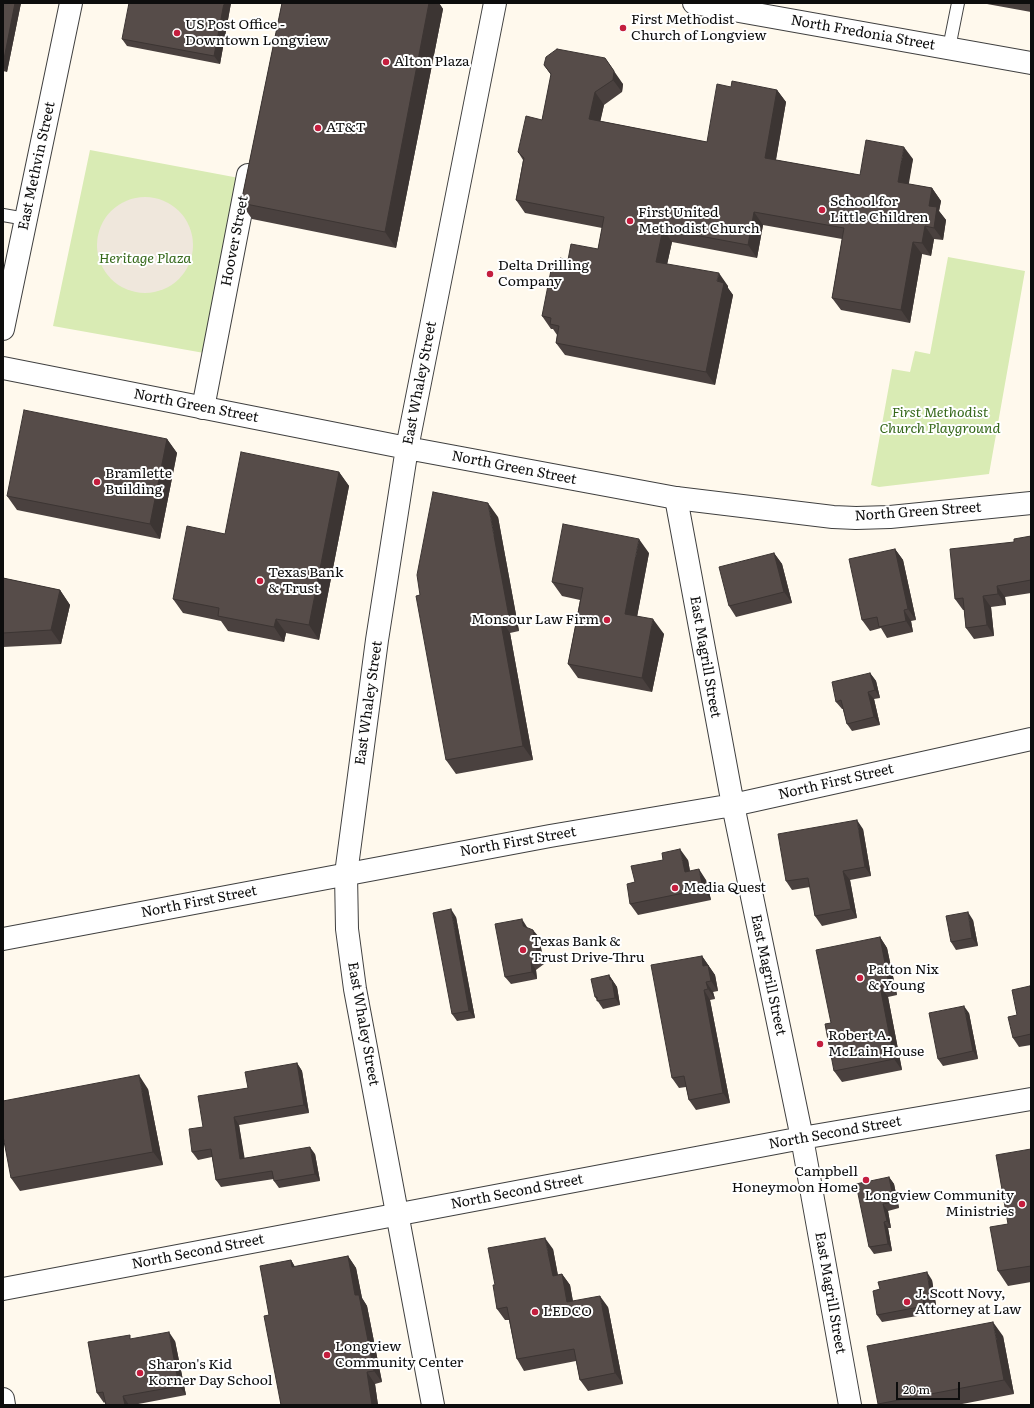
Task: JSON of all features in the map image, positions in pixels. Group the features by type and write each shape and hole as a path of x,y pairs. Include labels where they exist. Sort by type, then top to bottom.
{"street":[{"name":"East Methvin Street","path":"3,329 71,3"},
{"name":"East Whaley Street","path":"432,1405 355,990 347,929 346,874 377,640 407,448 494,3"},
{"name":"North Fredonia Street","path":"694,3 1031,63"},
{"name":"Hoover Street","path":"202,408 251,159"},
{"name":"North Green Street","path":"3,368 407,448 676,498 833,517 856,518 890,517 1031,503"},
{"name":"East Magrill Street","path":"676,498 733,805 802,1138 850,1405"},
{"name":"North First Street","path":"3,939 550,836 733,805 1031,739"},
{"name":"North Second Street","path":"3,1289 802,1138 1031,1099"},
{"path":"3,1399 4,1405"}],"lane":[{"path":"949,48 958,3"},
{"path":"3,215 26,219"}],"green space":[{"name":"Heritage Plaza","path":"90,150 239,178 204,353 53,326"},
{"name":"First Methodist Church Playground","path":"948,257 1025,271 989,474 879,487 871,485 892,369 910,372 915,351 930,354"}],"shaded area":[{"path":"145,197 163,201 172,205 179,211 185,218 189,227 193,245 189,263 185,272 179,279 172,285 163,289 145,293 127,289 118,285 111,279 105,272 101,263 97,245 101,227 105,218 111,211 118,205 127,201"}],"building":[{"path":"3,3 15,3 3,64"},
{"name":"US Post Office - Downtown Longview","path":"129,3 224,3 214,56 122,39"},
{"path":"282,3 429,3 385,232 241,203"},
{"path":"557,49 605,58 614,71 613,80 595,92 589,119 707,142 717,84 731,87 732,81 777,90 765,158 860,175 866,140 904,147 898,182 932,188 929,206 937,207 934,228 925,226 922,243 913,242 901,310 832,298 844,228 754,212 748,245 663,229 656,262 719,273 717,281 724,283 706,372 556,343 559,326 550,324 551,318 542,316 552,265 558,266 560,258 568,260 571,244 598,249 604,217 516,200 524,158 518,152 526,116 542,120 551,74 544,65 546,57"},
{"name":"Bramlette Building","path":"24,410 167,439 150,524 7,496"},
{"name":"Texas Bank & Trust","path":"241,452 339,472 309,625 276,619 274,627 218,616 219,608 173,599 187,526 225,534"},
{"path":"433,492 488,503 509,617 500,618 523,746 446,760 416,596 420,595 417,575"},
{"name":"Monsour Law Firm","path":"563,524 639,539 625,614 653,619 642,678 568,664 583,588 552,582"},
{"path":"1031,536 1031,580 997,586 998,594 983,596 987,625 966,628 963,598 955,599 950,549 1014,542 1014,539"},
{"path":"895,549 908,609 904,610 906,621 879,627 877,617 862,620 849,559"},
{"path":"774,553 784,592 729,606 719,567"},
{"path":"3,578 60,590 51,630 3,633"},
{"path":"870,673 875,690 868,692 874,717 847,724 841,700 836,702 832,682"},
{"path":"857,820 865,867 843,871 851,909 815,916 808,878 786,881 778,834"},
{"path":"680,849 685,872 699,869 703,889 630,904 627,884 635,882 631,866 663,860 662,853"},
{"path":"451,909 469,1011 452,1014 433,913"},
{"path":"968,912 972,938 951,942 946,916"},
{"name":"Texas Bank & Trust Drive-Thru","path":"522,919 523,926 533,930 538,956 531,962 532,972 505,977 495,924"},
{"path":"880,937 889,984 880,986 894,1059 834,1071 825,1024 831,1023 816,950"},
{"path":"702,956 703,966 708,965 711,981 706,982 708,989 704,990 723,1093 689,1100 684,1076 672,1078 651,965"},
{"path":"609,975 610,980 612,980 615,998 597,1001 591,979"},
{"path":"1030,986 1031,1034 1013,1038 1008,1017 1017,1015 1012,990"},
{"path":"964,1006 973,1051 938,1059 929,1013"},
{"path":"297,1063 304,1105 234,1117 240,1159 310,1147 315,1174 274,1181 272,1171 216,1180 211,1149 192,1152 189,1129 203,1127 198,1096 248,1088 245,1072"},
{"path":"139,1075 153,1152 11,1178 3,1136 3,1101"},
{"path":"1031,1149 1031,1266 998,1271 990,1227 1008,1224 996,1155"},
{"path":"889,1177 894,1202 883,1204 887,1221 884,1222 888,1244 869,1247 856,1184"},
{"path":"545,1238 553,1276 562,1274 567,1302 600,1296 615,1373 580,1380 574,1349 517,1359 507,1307 497,1309 493,1285 495,1285 488,1248"},
{"name":"Longview Community Center","path":"348,1256 355,1295 359,1295 374,1371 367,1372 372,1405 281,1405 264,1316 269,1315 260,1266 291,1260 292,1267"},
{"name":"J. Scott Novy, Attorney at Law","path":"927,1272 931,1297 923,1299 924,1306 877,1315 873,1291 880,1289 878,1282"},
{"path":"993,1322 1004,1380 878,1404 867,1346"},
{"name":"Sharon's Kid Korner Day School","path":"169,1332 179,1386 123,1396 125,1405 106,1405 103,1392 97,1393 88,1342 130,1335 130,1339"}],"place":[{"name":"First Methodist Church of Longview","path":"623,28"},
{"name":"US Post Office - Downtown Longview","path":"177,33"},
{"name":"Alton Plaza","path":"386,62"},
{"name":"AT&T","path":"318,128"},
{"name":"School for Little Children","path":"822,210"},
{"name":"First United Methodist Church","path":"630,221"},
{"name":"Delta Drilling Company","path":"490,274"},
{"name":"Bramlette Building","path":"97,482"},
{"name":"Texas Bank & Trust","path":"260,581"},
{"name":"Monsour Law Firm","path":"607,620"},
{"name":"Media Quest","path":"675,888"},
{"name":"Texas Bank & Trust Drive-Thru","path":"523,950"},
{"name":"Patton Nix & Young","path":"860,978"},
{"name":"Robert A. McLain House","path":"820,1044"},
{"name":"Campbell Honeymoon Home","path":"866,1180"},
{"name":"Longview Community Ministries","path":"1022,1204"},
{"name":"J. Scott Novy, Attorney at Law","path":"907,1302"},
{"name":"LEDCO","path":"535,1312"},
{"name":"Longview Community Center","path":"327,1355"},
{"name":"Sharon's Kid Korner Day School","path":"140,1373"}]}
